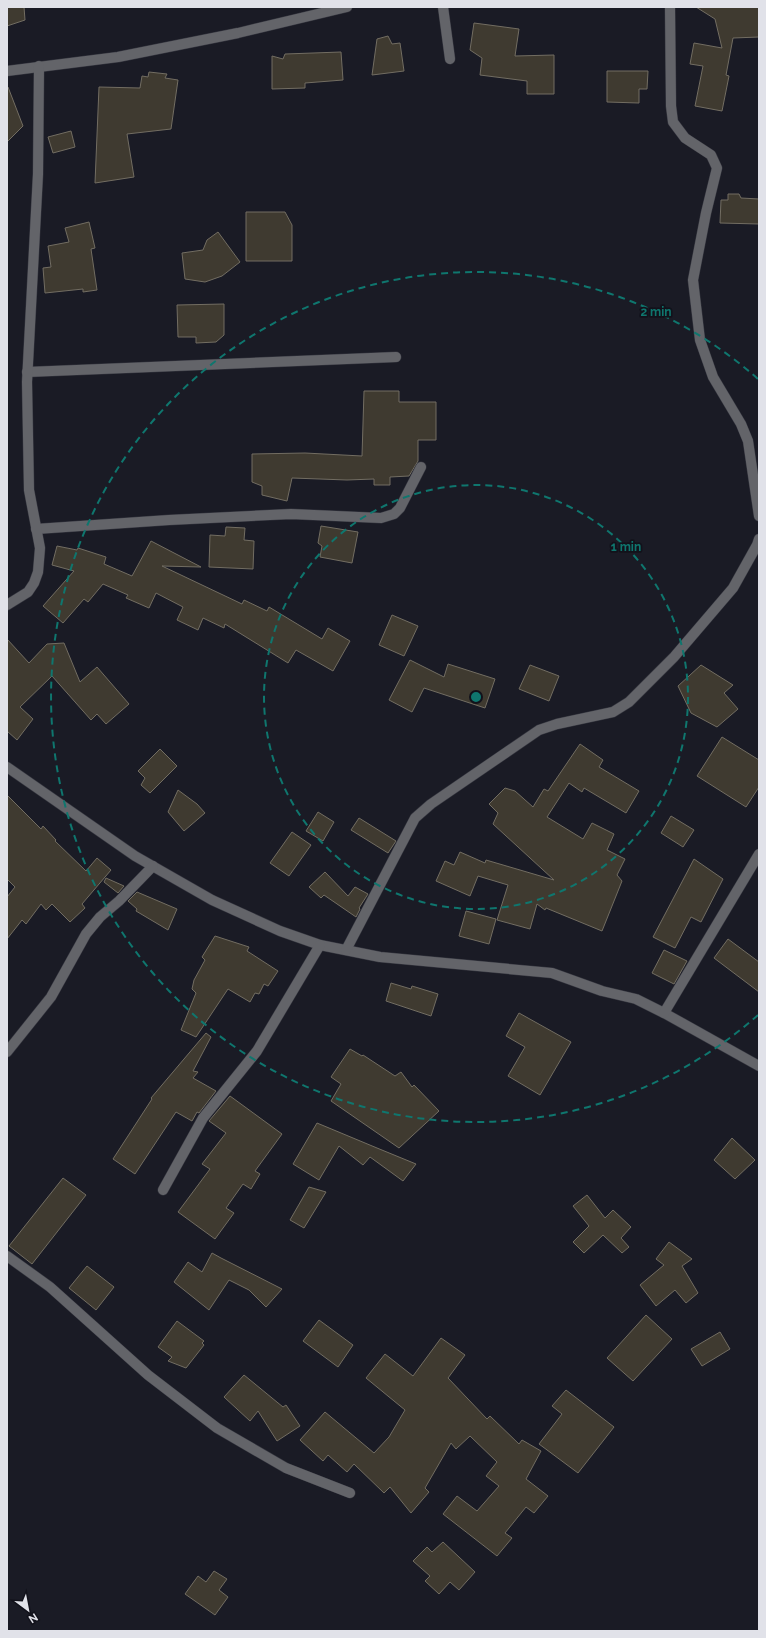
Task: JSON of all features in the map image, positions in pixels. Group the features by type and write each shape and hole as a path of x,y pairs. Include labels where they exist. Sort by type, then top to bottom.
{"street":[{"path":"7,71 118,57 238,33 347,7"},
{"path":"443,7 450,59"},
{"path":"670,7 671,106 673,122 685,138 710,155 717,168 706,213 693,280 700,340 713,377 741,424 748,441 759,516"},
{"path":"7,605 28,592 34,583 38,572 40,548 29,490 27,372 38,174 39,66"},
{"path":"27,372 396,357"},
{"path":"36,529 291,514 381,518 388,517 400,508 421,466"},
{"path":"346,950 415,818 431,804 539,730 557,724 612,712 629,702 674,656 733,588 759,539"},
{"path":"7,767 135,856 212,900 280,931 320,945 380,957 552,973 602,991 636,999 759,1066"},
{"path":"664,1013 759,854"},
{"path":"7,1052 51,997 86,934 100,917 153,866"},
{"path":"163,1190 204,1118 257,1051 320,945"},
{"path":"7,1256 50,1287 148,1375 217,1428 286,1468 350,1493"}],"building":[{"path":"7,7 24,7 25,20 7,26"},
{"path":"696,7 759,7 759,37 733,38 726,75 729,76 722,111 695,106 703,66 690,64 694,43 722,48 715,19"},
{"path":"474,23 519,29 515,56 554,55 554,94 527,94 527,81 480,75 482,58 470,50"},
{"path":"388,36 392,44 400,43 404,71 372,75 377,39"},
{"path":"341,52 343,80 305,83 305,88 272,89 272,56 283,59 285,54"},
{"path":"607,71 648,71 647,89 639,89 639,103 607,102"},
{"path":"149,72 167,74 165,78 178,80 171,129 127,134 134,177 95,183 99,87 140,88 142,76 148,77"},
{"path":"7,87 23,126 7,142"},
{"path":"71,131 75,147 53,153 48,137"},
{"path":"728,194 739,194 741,198 759,199 759,224 720,223 721,200 728,200"},
{"path":"246,212 285,212 292,225 292,261 246,261"},
{"path":"89,222 95,248 91,249 97,290 83,292 83,289 45,293 43,268 51,267 48,246 69,242 65,228"},
{"path":"218,232 240,262 222,276 205,282 185,279 182,253 203,250 207,240"},
{"path":"224,304 224,335 216,342 196,343 196,337 178,337 177,305"},
{"path":"364,391 399,391 399,402 436,402 436,440 418,440 418,461 409,476 390,477 390,485 374,485 374,479 347,480 292,478 287,501 262,495 262,486 252,482 252,454 305,453 362,456"},
{"path":"321,526 358,532 352,563 320,557 322,546 318,543"},
{"path":"226,527 245,528 244,540 254,541 253,569 209,567 210,535 225,536"},
{"path":"151,541 201,567 162,566 242,604 244,600 267,611 269,607 322,639 328,628 350,641 333,671 296,650 288,663 225,624 224,628 203,618 198,630 177,620 183,607 156,593 149,608 126,598 128,595 103,584 88,602 84,599 63,623 43,606 74,571 52,565 57,546 77,550 78,548 106,557 104,564 132,576"},
{"path":"392,615 418,626 404,656 379,645"},
{"path":"7,639 29,663 47,644 64,643 80,682 97,667 129,704 106,724 97,714 91,720 52,676 20,707 33,719 17,740 7,731"},
{"path":"410,660 444,677 448,664 495,679 485,708 424,688 412,712 389,700"},
{"path":"530,665 559,676 549,701 519,689"},
{"path":"701,665 733,685 724,693 738,709 717,727 691,713 678,686"},
{"path":"722,737 759,760 759,787 746,807 697,776"},
{"path":"580,744 603,760 599,767 639,791 626,813 584,788 582,792 569,783 547,817 583,839 592,823 614,834 607,850 625,859 617,875 622,881 602,931 546,908 545,910 537,904 530,929 497,920 508,885 478,876 470,896 436,881 445,861 454,865 460,852 485,863 486,860 554,880 493,824 498,813 489,804 505,788 515,791 533,807 544,789 548,791"},
{"path":"160,749 177,766 150,793 141,785 145,778 138,771"},
{"path":"178,790 197,804 205,813 184,831 168,812"},
{"path":"7,795 41,829 43,826 56,840 55,841 86,871 97,858 111,870 82,904 85,908 70,922 52,904 46,910 41,904 26,924 22,920 7,939 7,897 15,887 7,879"},
{"path":"318,812 334,822 323,841 306,831"},
{"path":"671,816 694,830 683,847 661,833"},
{"path":"359,818 396,841 388,853 351,830"},
{"path":"292,832 311,845 289,876 270,863"},
{"path":"694,859 723,879 701,922 691,917 675,948 653,937"},
{"path":"325,872 348,896 355,887 368,894 359,908 360,909 356,917 324,895 321,898 309,887"},
{"path":"106,878 124,886 118,893 104,882"},
{"path":"137,892 177,909 168,930 136,911 137,909 128,901"},
{"path":"466,911 496,919 489,944 459,936"},
{"path":"215,936 249,947 247,951 278,971 268,986 264,984 259,994 255,993 250,1002 228,989 196,1037 181,1030 196,993 192,989 194,980 205,960 202,957"},
{"path":"728,939 759,962 759,992 714,958"},
{"path":"664,950 687,961 674,984 652,973"},
{"path":"391,983 411,989 412,986 438,994 431,1016 386,1001"},
{"path":"519,1013 571,1042 540,1095 508,1076 525,1047 506,1036"},
{"path":"206,1033 211,1037 193,1071 198,1072 193,1078 216,1091 199,1113 197,1112 192,1121 176,1112 135,1174 113,1159 152,1099 151,1098"},
{"path":"350,1049 362,1056 363,1055 395,1076 401,1072 412,1087 414,1085 439,1111 399,1148 331,1101 341,1084 331,1077"},
{"path":"230,1096 282,1134 255,1171 260,1174 251,1189 243,1184 226,1208 234,1213 215,1239 178,1212 210,1169 202,1164 226,1133 209,1121"},
{"path":"317,1123 416,1164 403,1181 370,1157 363,1165 339,1146 319,1180 293,1164"},
{"path":"732,1138 755,1160 735,1179 714,1160"},
{"path":"63,1178 86,1195 32,1264 9,1246"},
{"path":"309,1187 326,1192 304,1228 290,1220"},
{"path":"587,1195 605,1218 613,1210 631,1227 621,1238 629,1247 622,1253 603,1235 584,1253 573,1242 589,1226 573,1206"},
{"path":"669,1242 692,1259 682,1266 698,1293 686,1303 675,1290 656,1306 640,1285 664,1265 656,1259"},
{"path":"212,1253 282,1289 266,1307 249,1290 229,1280 209,1310 174,1282 188,1262 202,1272"},
{"path":"87,1266 114,1287 96,1310 69,1288"},
{"path":"646,1315 672,1339 633,1381 607,1358"},
{"path":"319,1320 353,1345 338,1367 303,1341"},
{"path":"177,1321 204,1341 202,1343 204,1345 186,1368 168,1361 172,1357 158,1347"},
{"path":"720,1332 730,1349 702,1366 691,1349"},
{"path":"441,1338 465,1355 448,1378 487,1419 490,1416 519,1444 522,1440 541,1451 526,1479 548,1496 534,1513 526,1507 505,1533 512,1538 497,1556 443,1514 457,1496 477,1511 499,1486 486,1476 497,1462 470,1436 456,1449 451,1443 425,1488 429,1492 411,1513 390,1487 384,1493 354,1464 347,1472 328,1455 323,1461 300,1440 325,1412 374,1453 389,1437 405,1410 366,1378 385,1354 413,1376"},
{"path":"244,1375 283,1407 286,1405 300,1426 277,1441 258,1411 250,1421 224,1397"},
{"path":"566,1390 614,1427 578,1473 539,1444 562,1414 552,1406"},
{"path":"443,1542 475,1572 459,1590 450,1582 439,1594 425,1581 430,1576 413,1561 427,1547 432,1552"},
{"path":"214,1571 227,1579 219,1590 228,1597 215,1615 185,1594 198,1576 206,1582"}]}
